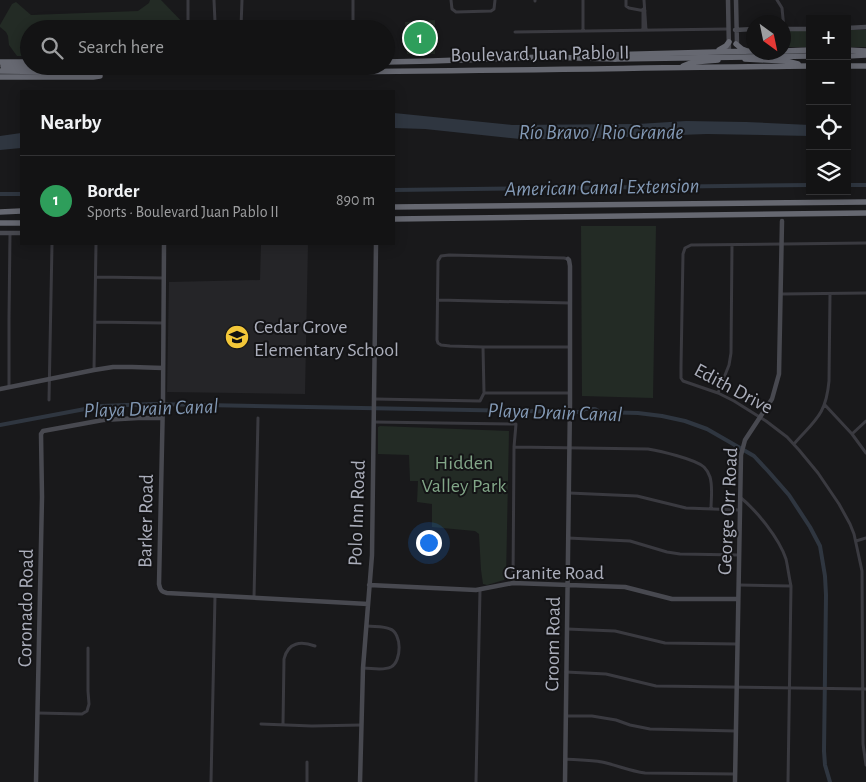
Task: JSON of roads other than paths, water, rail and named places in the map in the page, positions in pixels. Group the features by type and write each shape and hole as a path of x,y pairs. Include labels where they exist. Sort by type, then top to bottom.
{"highway":[{"path":"711,52 723,48 729,42"},
{"path":"736,44 746,50"},
{"path":"791,50 806,50"},
{"path":"851,50 866,51"},
{"path":"545,57 746,52"},
{"path":"733,53 739,59 786,61 806,66"},
{"path":"679,67 693,62 727,59 733,53"},
{"path":"851,56 866,55"},
{"name":"Boulevard Juan Pablo II","path":"395,62 545,57 616,59 806,56"},
{"path":"0,64 20,63"},
{"path":"0,64 20,65"},
{"name":"Boulevard Juan Pablo II","path":"395,72 806,66"},
{"path":"851,66 866,66"},
{"name":"Boulevard Juan Pablo II","path":"0,71 20,71"},
{"path":"0,77 93,77 105,75"},
{"path":"395,207 866,202"},
{"path":"0,212 20,212"},
{"path":"395,219 866,213"},
{"path":"0,223 20,223"}],"street":[{"path":"188,0 188,20"},
{"path":"214,0 215,20"},
{"path":"241,20 242,0"},
{"path":"353,0 353,20"},
{"path":"451,0 454,12 491,11 494,9 495,0"},
{"path":"583,0 583,31"},
{"path":"626,0 627,7 644,9"},
{"path":"644,0 644,30"},
{"path":"728,0 729,42 733,53"},
{"path":"733,53 736,44 736,0"},
{"path":"777,0 782,8 783,15"},
{"path":"851,28 866,27"},
{"path":"515,32 746,29"},
{"path":"791,29 806,29"},
{"name":"George Orr Road","path":"735,782 740,473 743,445 772,399 780,374 782,221"},
{"path":"9,388 10,232"},
{"path":"0,233 20,233"},
{"path":"718,393 729,365 731,353 732,245 866,243"},
{"path":"49,400 52,245"},
{"path":"94,370 96,245"},
{"name":"Barker Road","path":"164,245 160,588 167,593 368,604"},
{"name":"Polo Inn Road","path":"360,782 363,668 372,555 376,245"},
{"name":"Edith Drive","path":"732,245 691,245 685,248 683,254 681,379 734,401 776,428 794,444 818,473 840,504 850,524 856,541 862,571 863,744 866,765"},
{"path":"568,259 441,256 438,261 437,340 441,345 450,346 570,347"},
{"name":"Croom Road","path":"565,782 570,417 570,262 568,259"},
{"path":"96,277 164,278"},
{"path":"782,294 866,293"},
{"path":"794,444 813,424 825,405 829,381 830,294"},
{"path":"438,300 570,303"},
{"path":"95,322 163,323"},
{"path":"374,400 481,400 484,393 483,347"},
{"path":"0,389 94,370 123,367 163,368"},
{"path":"484,393 570,393"},
{"path":"825,405 866,452"},
{"name":"Coronado Road","path":"36,782 42,497 41,434 44,431 103,420 162,418"},
{"path":"254,598 258,418"},
{"path":"852,434 866,421"},
{"path":"374,422 515,424 513,583"},
{"path":"514,447 648,448 665,452 703,466 710,475 711,509"},
{"path":"569,493 637,496 681,508 740,510"},
{"path":"740,497 758,515 780,546 786,560 791,586 788,782"},
{"path":"568,538 630,541 680,554 739,555"},
{"path":"856,541 866,538"},
{"name":"Granite Road","path":"369,585 452,590 480,590 513,583 625,587 680,599 738,600"},
{"path":"739,585 791,586"},
{"path":"476,782 480,590"},
{"path":"211,782 215,596"},
{"path":"363,668 390,667 397,661 398,654 398,637 393,630 366,626"},
{"path":"567,629 615,631 671,644 737,644"},
{"path":"283,724 284,659 286,653 298,643 307,643 315,646"},
{"path":"38,713 82,714 87,711 89,704 88,648"},
{"path":"566,672 606,674 656,686 864,689"},
{"path":"566,716 592,716 650,729 736,731"},
{"path":"261,724 361,725"},
{"path":"565,759 599,761 645,773 735,774"},
{"path":"307,762 307,782"}],"water":[{"name":"Río Bravo / Rio Grande","path":"395,113 512,125 638,124 686,121 806,125 806,136 707,134 520,139 425,129 395,128"},
{"path":"20,133 20,148 0,150 0,136"}],"waterway":[{"name":"American Canal Extension","path":"395,190 806,185"},
{"name":"American Canal Extension","path":"851,185 866,185"},
{"name":"American Canal Extension","path":"0,194 20,194"},
{"name":"Playa Drain Canal","path":"0,425 101,406 152,404 581,412 585,409 595,409 600,412 662,416 685,421 707,429 754,456 789,495 820,546 826,595 824,751 825,765 830,782"}],"place":[{"name":"Border","path":"420,38"},
{"name":"Cedar Grove Elementary School","path":"237,337"}],"park label":[{"name":"Hidden Valley Park","path":"464,474"}]}
